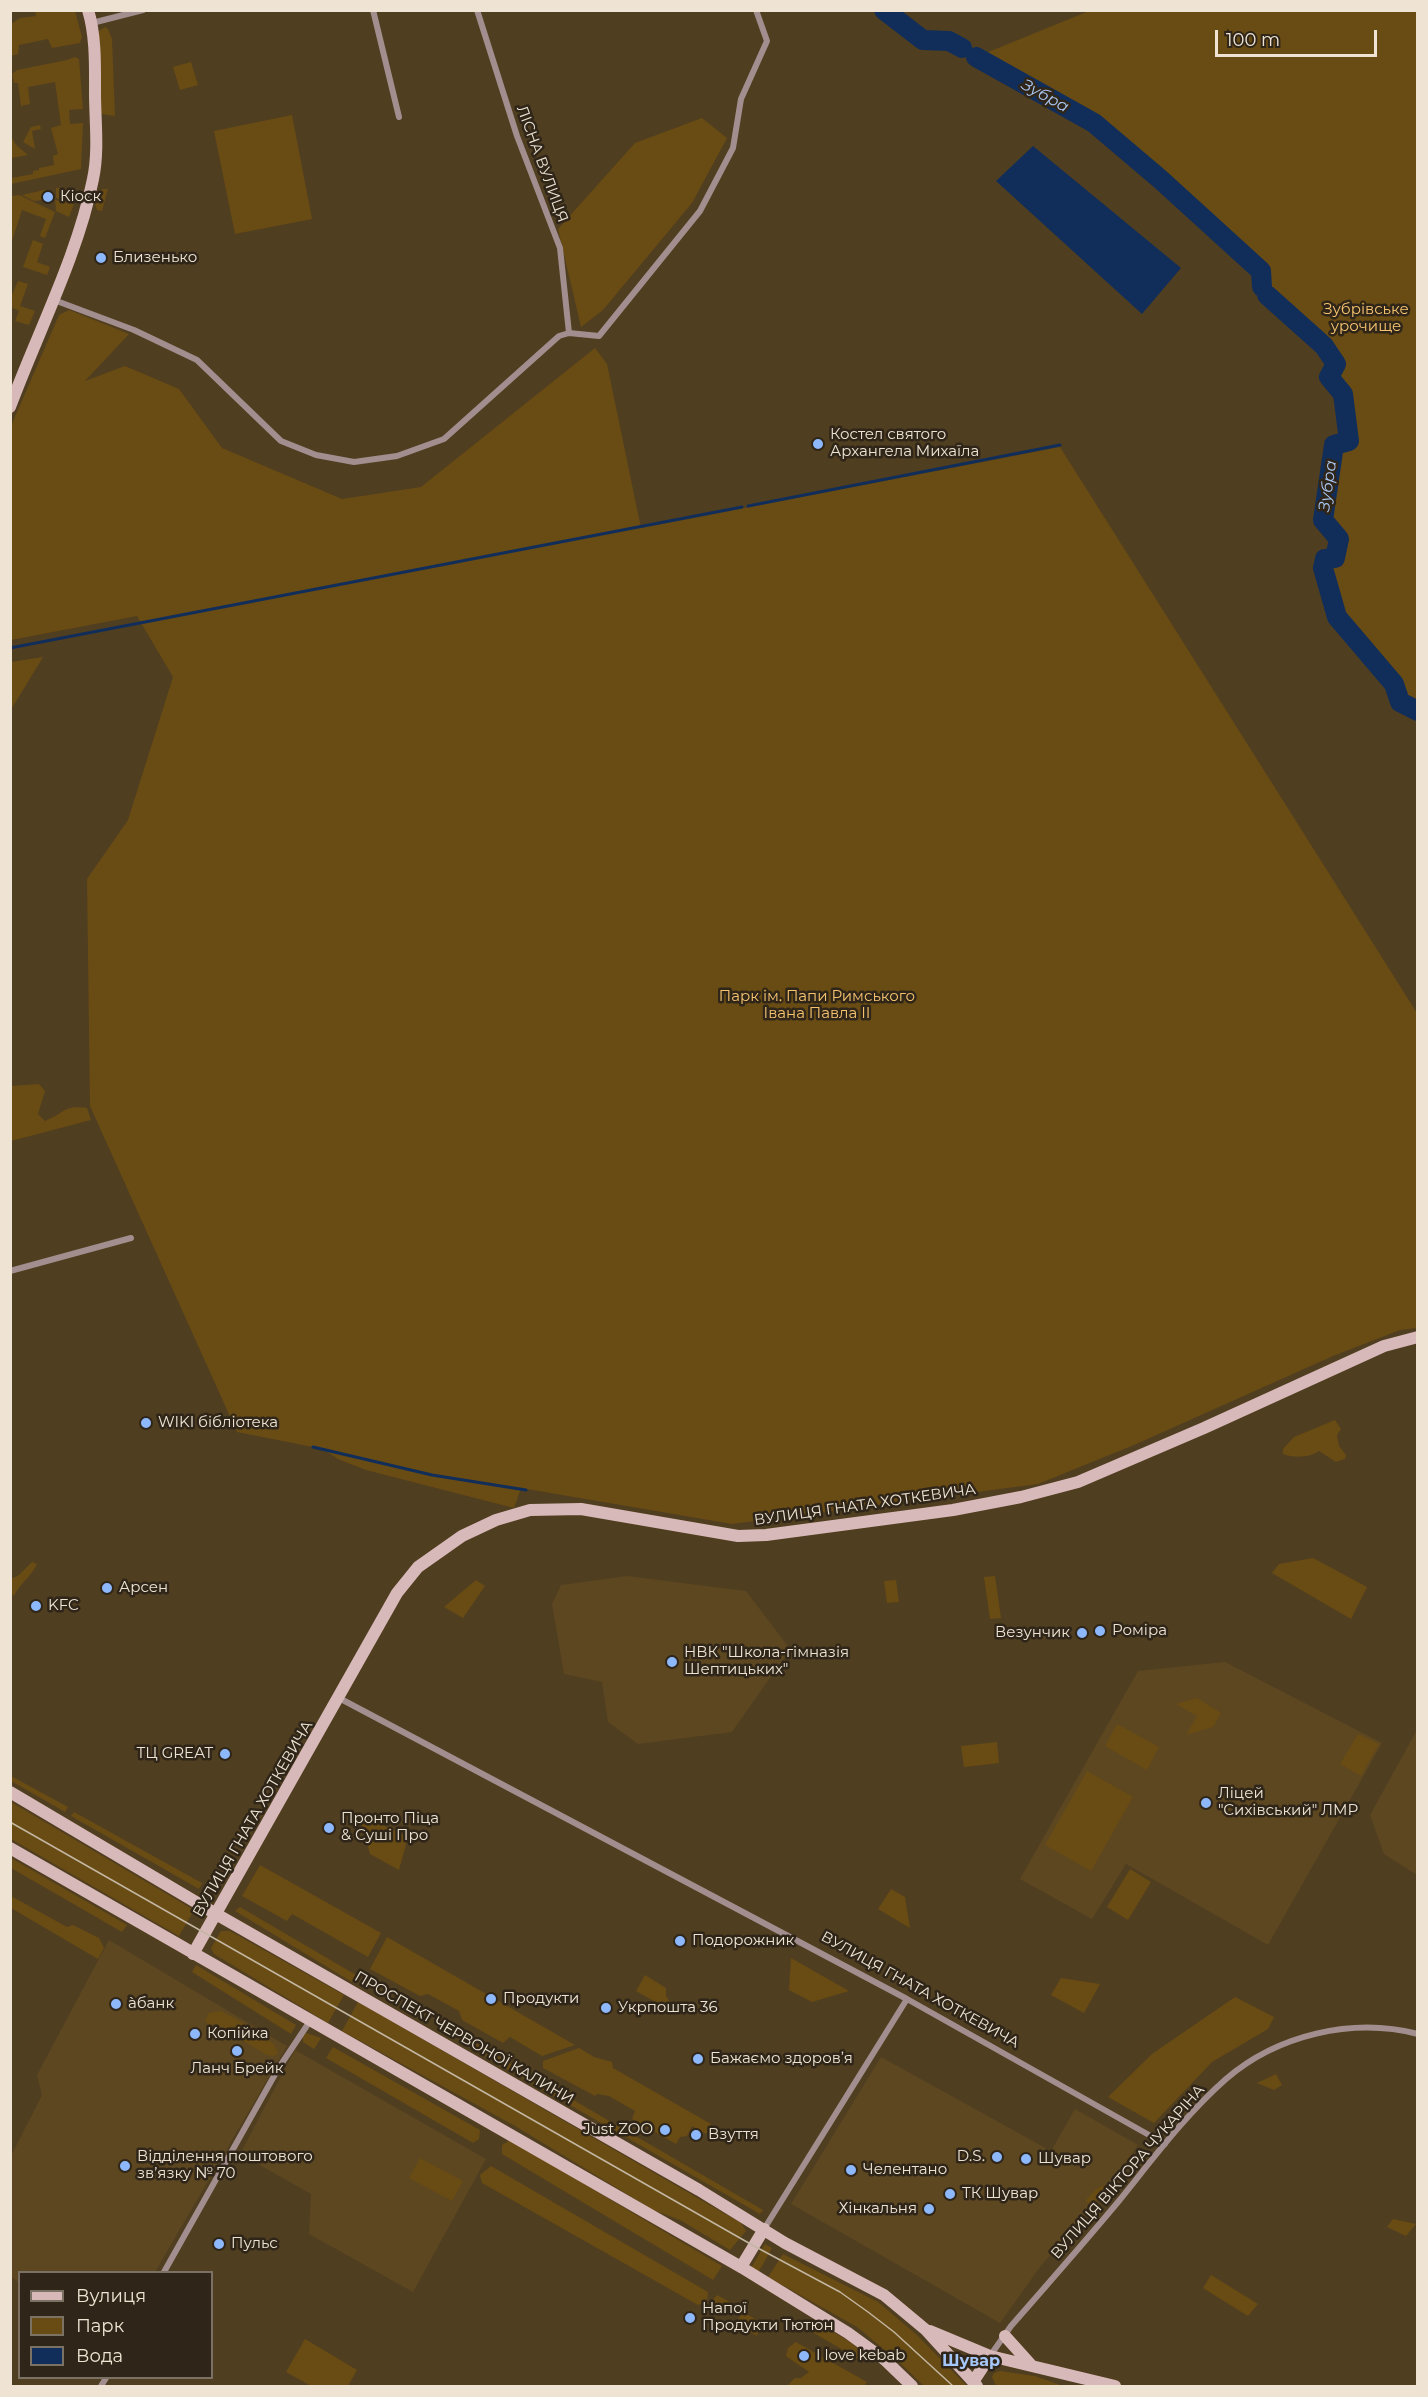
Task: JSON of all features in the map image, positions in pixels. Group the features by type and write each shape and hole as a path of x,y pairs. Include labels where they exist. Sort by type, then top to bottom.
{"main road":[{"path":"10,407 53,299 84,213 94,177 93,18"},
{"name":"ВУЛИЦЯ ГНАТА ХОТКЕВИЧА","path":"193,1954 397,1593 418,1567 462,1536 496,1520 530,1510 556,1508 581,1509 738,1536 766,1535 922,1514 1021,1497 1078,1482 1204,1428 1384,1346 1418,1337"},
{"name":"ПРОСПЕКТ ЧЕРВОНОЇ КАЛИНИ","path":"10,1792 216,1914 785,2243 884,2295 926,2330 975,2384"},
{"path":"10,1848 741,2267 857,2340 885,2360 912,2386"},
{"path":"741,2267 764,2229"},
{"path":"926,2330 990,2356 1115,2386"},
{"path":"1005,2336 1033,2367"},
{"path":"975,2384 990,2356"}],"street":[{"path":"93,18 143,10"},
{"path":"373,10 399,117"},
{"name":"ЛІСНА ВУЛИЦЯ","path":"477,10 517,136 560,248 568,332"},
{"path":"53,299 134,330 196,360 281,441 316,455 354,462 397,456 444,439 559,336 568,332 600,335 700,211 733,148 741,99 767,41 756,10"},
{"path":"10,1271 131,1238"},
{"name":"ВУЛИЦЯ ГНАТА ХОТКЕВИЧА","path":"339,1698 907,1999 1166,2144"},
{"path":"764,2229 907,1999"},
{"path":"165,2271 278,2069 310,2021"},
{"name":"ВУЛИЦЯ ВІКТОРА ЧУКАРІНА","path":"990,2356 1166,2144 1226,2079 1250,2062 1293,2040 1329,2031 1367,2027 1418,2034"}],"shaded area":[{"name":"НВК \"Школа-гімназія Шептицьких\"","path":"627,1576 746,1591 790,1649 732,1732 638,1744 608,1722 602,1682 564,1674 552,1604 561,1585"},
{"name":"Ліцей \"Сихівський\" ЛМР","path":"1225,1662 1382,1743 1268,1945 1126,1864 1092,1919 1020,1879 1138,1671"},
{"path":"1417,1730 1418,1875 1384,1854 1370,1815"},
{"path":"109,1940 287,2046 156,2271 18,2271 18,2281 11,2277 10,2158 42,2095 37,2075"},
{"path":"295,2050 486,2159 413,2292 309,2234 311,2194 240,2154"},
{"name":"ТК Шувар","path":"881,2057 1051,2151 1075,2109 1138,2145 1111,2184 1040,2267 1000,2323 791,2204"}],"green space":[{"path":"35,11 75,11 82,37 80,43 52,48 48,39 19,45 18,54 11,56 11,24 20,18 36,16"},
{"name":"Зубрівське урочище","path":"1089,11 1417,11 1417,711 1400,702 1394,684 1337,617 1323,568 1325,559 1335,557 1339,539 1323,520 1334,445 1349,441 1343,394 1329,377 1336,364 1324,346 1267,295 1262,287 1261,271 1160,179 1094,123 976,57"},
{"path":"105,27 112,39 115,116 101,114 97,32"},
{"path":"75,57 79,59 83,109 69,110 70,124 83,123 81,169 11,184 11,178 33,174 33,171 39,168 54,165 53,156 58,154 51,128 61,125 55,82 28,87 30,104 21,106 18,83 14,83 12,74 17,70"},
{"path":"191,62 198,85 180,90 173,67"},
{"path":"292,115 312,219 235,234 214,131"},
{"path":"702,118 727,138 692,203 603,310 581,327 558,229 635,143"},
{"path":"40,125 41,129 32,131 35,149 23,142 31,127"},
{"path":"10,135 16,145 28,155 11,158"},
{"path":"56,188 70,190 74,195 75,203 56,198"},
{"path":"108,189 102,211 97,210 94,200 96,193"},
{"path":"47,190 42,200 34,201 22,195"},
{"path":"19,195 55,212 45,238 40,236 46,219 22,210 11,244 11,196"},
{"path":"55,200 74,204 69,217 56,211"},
{"path":"33,240 43,244 37,262 50,267 47,275 23,267"},
{"path":"18,281 28,284 20,306 35,311 29,325 15,321 19,311 11,307 11,297"},
{"name":"Парк ім. Папи Римського Івана Павла ІІ","path":"69,310 129,334 85,381 125,366 179,389 222,448 342,499 421,487 595,348 607,364 641,528 1060,447 1417,1013 1417,1328 1400,1330 1333,1356 1134,1445 1038,1484 732,1524 521,1488 514,1508 366,1470 338,1459 323,1449 237,1432 90,1106 87,879 128,820 173,677 137,616 11,640 11,426 59,315"},
{"path":"43,657 12,708 11,708 11,662"},
{"path":"39,1084 45,1091 38,1114 45,1121 68,1109 79,1107 87,1108 91,1120 11,1141 11,1086"},
{"path":"1335,1420 1341,1429 1337,1435 1339,1446 1346,1455 1345,1459 1336,1462 1319,1451 1301,1457 1283,1454 1283,1449 1294,1437"},
{"path":"1313,1558 1367,1587 1351,1619 1272,1573 1279,1564"},
{"path":"32,1562 37,1564 14,1596 11,1593 11,1579 19,1575"},
{"path":"995,1576 1001,1618 990,1619 984,1577"},
{"path":"476,1580 485,1586 463,1618 444,1607"},
{"path":"896,1580 899,1602 887,1603 884,1581"},
{"path":"1197,1698 1221,1713 1213,1727 1186,1735 1197,1716 1176,1704"},
{"path":"1117,1724 1159,1747 1147,1770 1105,1746"},
{"path":"1358,1734 1379,1744 1361,1776 1340,1764"},
{"path":"997,1742 999,1763 964,1767 961,1746"},
{"path":"1087,1771 1133,1797 1091,1871 1045,1845"},
{"path":"11,1776 68,1807 65,1812 11,1781"},
{"path":"11,1802 194,1910 179,1936 11,1839"},
{"path":"74,1812 202,1883 199,1889 71,1816"},
{"path":"359,1814 408,1837 399,1870 370,1854"},
{"path":"11,1858 127,1925 122,1932 11,1868"},
{"path":"260,1865 381,1933 368,1957 292,1914 287,1921 242,1896"},
{"path":"1130,1869 1151,1882 1128,1920 1107,1907"},
{"path":"891,1889 905,1897 910,1928 878,1909"},
{"path":"11,1896 67,1927 73,1925 99,1938 104,1948 98,1959 11,1908"},
{"path":"240,1907 356,1975 352,1982 235,1911"},
{"path":"221,1931 230,1931 344,1995 328,2023 214,1954 211,1948"},
{"path":"387,1937 575,2045 542,2056 510,2037 503,2043 462,2020 459,2011 428,1994 420,1996 370,1969"},
{"path":"791,1958 849,1991 812,2002 789,1990"},
{"path":"196,1965 296,2025 291,2034 192,1972"},
{"path":"645,1975 666,1988 666,1996 670,2002 666,2008 636,1991"},
{"path":"1061,1978 1100,1984 1084,2013 1051,1995"},
{"path":"1235,1997 1274,2017 1268,2029 1212,2062 1154,2123 1108,2097 1152,2054"},
{"path":"358,2002 741,2223 746,2231 730,2250 680,2220 653,2210 515,2126 342,2031"},
{"path":"221,2011 264,2035 276,2048 278,2054 267,2055 213,2023 210,2026 205,2021 209,2013"},
{"path":"306,2033 321,2038 314,2049 303,2042 303,2036"},
{"path":"475,2043 763,2210 760,2214 472,2049"},
{"path":"333,2047 480,2130 479,2139 473,2143 326,2058"},
{"path":"579,2048 594,2057 612,2062 613,2068 711,2124 706,2134 692,2126 687,2136 680,2137 676,2144 632,2119 635,2111 609,2096 597,2094 595,2096 543,2068 543,2061"},
{"path":"1276,2074 1282,2085 1274,2090 1257,2083"},
{"path":"510,2140 722,2266 713,2280 502,2154 502,2145"},
{"path":"420,2158 463,2181 452,2201 409,2178"},
{"path":"491,2166 708,2292 707,2302 698,2305 482,2183 480,2175"},
{"path":"1105,2185 1109,2186 1092,2205 1085,2201 1096,2189"},
{"path":"1393,2219 1416,2224 1406,2236 1387,2227"},
{"path":"765,2244 772,2248 758,2273 751,2268"},
{"path":"783,2254 878,2302 917,2335 967,2386 924,2386 857,2327 768,2277"},
{"path":"1211,2275 1258,2304 1248,2316 1203,2288"},
{"path":"717,2295 734,2304 713,2308 707,2306"},
{"path":"743,2312 757,2320 759,2326 757,2336 735,2324"},
{"path":"802,2321 810,2325 815,2323 844,2338 857,2347 866,2359 862,2361 800,2325"},
{"path":"305,2339 357,2370 348,2386 311,2386 286,2372"},
{"path":"796,2342 867,2382 864,2386 787,2386 795,2378 801,2378 809,2372 786,2356 788,2348"},
{"path":"1000,2371 1035,2376 1063,2386 996,2386 992,2377 994,2373"}],"water":[{"path":"1033,146 1181,268 1142,314 996,181"}],"waterway":[{"name":"Зубра","path":"884,10 923,40 949,41 962,48"},
{"name":"Зубра","path":"976,57 1094,123 1160,179 1261,271 1262,287"},
{"name":"Зубра","path":"1267,295 1324,346 1336,364 1329,377 1343,394 1349,441 1334,445 1323,520 1339,539 1335,558 1325,559 1323,568 1337,617 1394,684 1400,702 1418,711"},
{"path":"748,506 1060,445"},
{"path":"10,648 742,507"},
{"path":"313,1447 432,1475 526,1490"}],"tram line":[{"path":"10,1822 754,2246 840,2292 894,2332 953,2386"}],"place":[{"name":"Кіоск","path":"48,197"},
{"name":"Близенько","path":"101,258"},
{"name":"Костел святого Архангела Михаїла","path":"818,444"},
{"name":"WIKI бібліотека","path":"146,1423"},
{"name":"Арсен","path":"107,1588"},
{"name":"KFC","path":"36,1606"},
{"name":"Роміра","path":"1100,1631"},
{"name":"Везунчик","path":"1082,1633"},
{"name":"НВК \"Школа-гімназія Шептицьких\"","path":"672,1662"},
{"name":"ТЦ GREAT","path":"225,1754"},
{"name":"Ліцей \"Сихівський\" ЛМР","path":"1206,1803"},
{"name":"Пронто Піца & Суші Про","path":"329,1828"},
{"name":"Подорожник","path":"680,1941"},
{"name":"Продукти","path":"491,1999"},
{"name":"а̀банк","path":"116,2004"},
{"name":"Укрпошта 36","path":"606,2008"},
{"name":"Копійка","path":"195,2034"},
{"name":"Ланч Брейк","path":"237,2051"},
{"name":"Бажаємо здоровʼя","path":"698,2059"},
{"name":"Just ZOO","path":"665,2130"},
{"name":"Взуття","path":"696,2135"},
{"name":"D.S.","path":"997,2157"},
{"name":"Шувар","path":"1026,2159"},
{"name":"Відділення поштового зв’язку № 70","path":"125,2166"},
{"name":"Челентано","path":"851,2170"},
{"name":"ТК Шувар","path":"950,2194"},
{"name":"Хінкальня","path":"929,2209"},
{"name":"Пульс","path":"219,2244"},
{"name":"Напої Продукти Тютюн","path":"690,2318"},
{"name":"I love kebab","path":"804,2356"}],"district":[{"name":"Шувар","path":"971,2361"}]}
